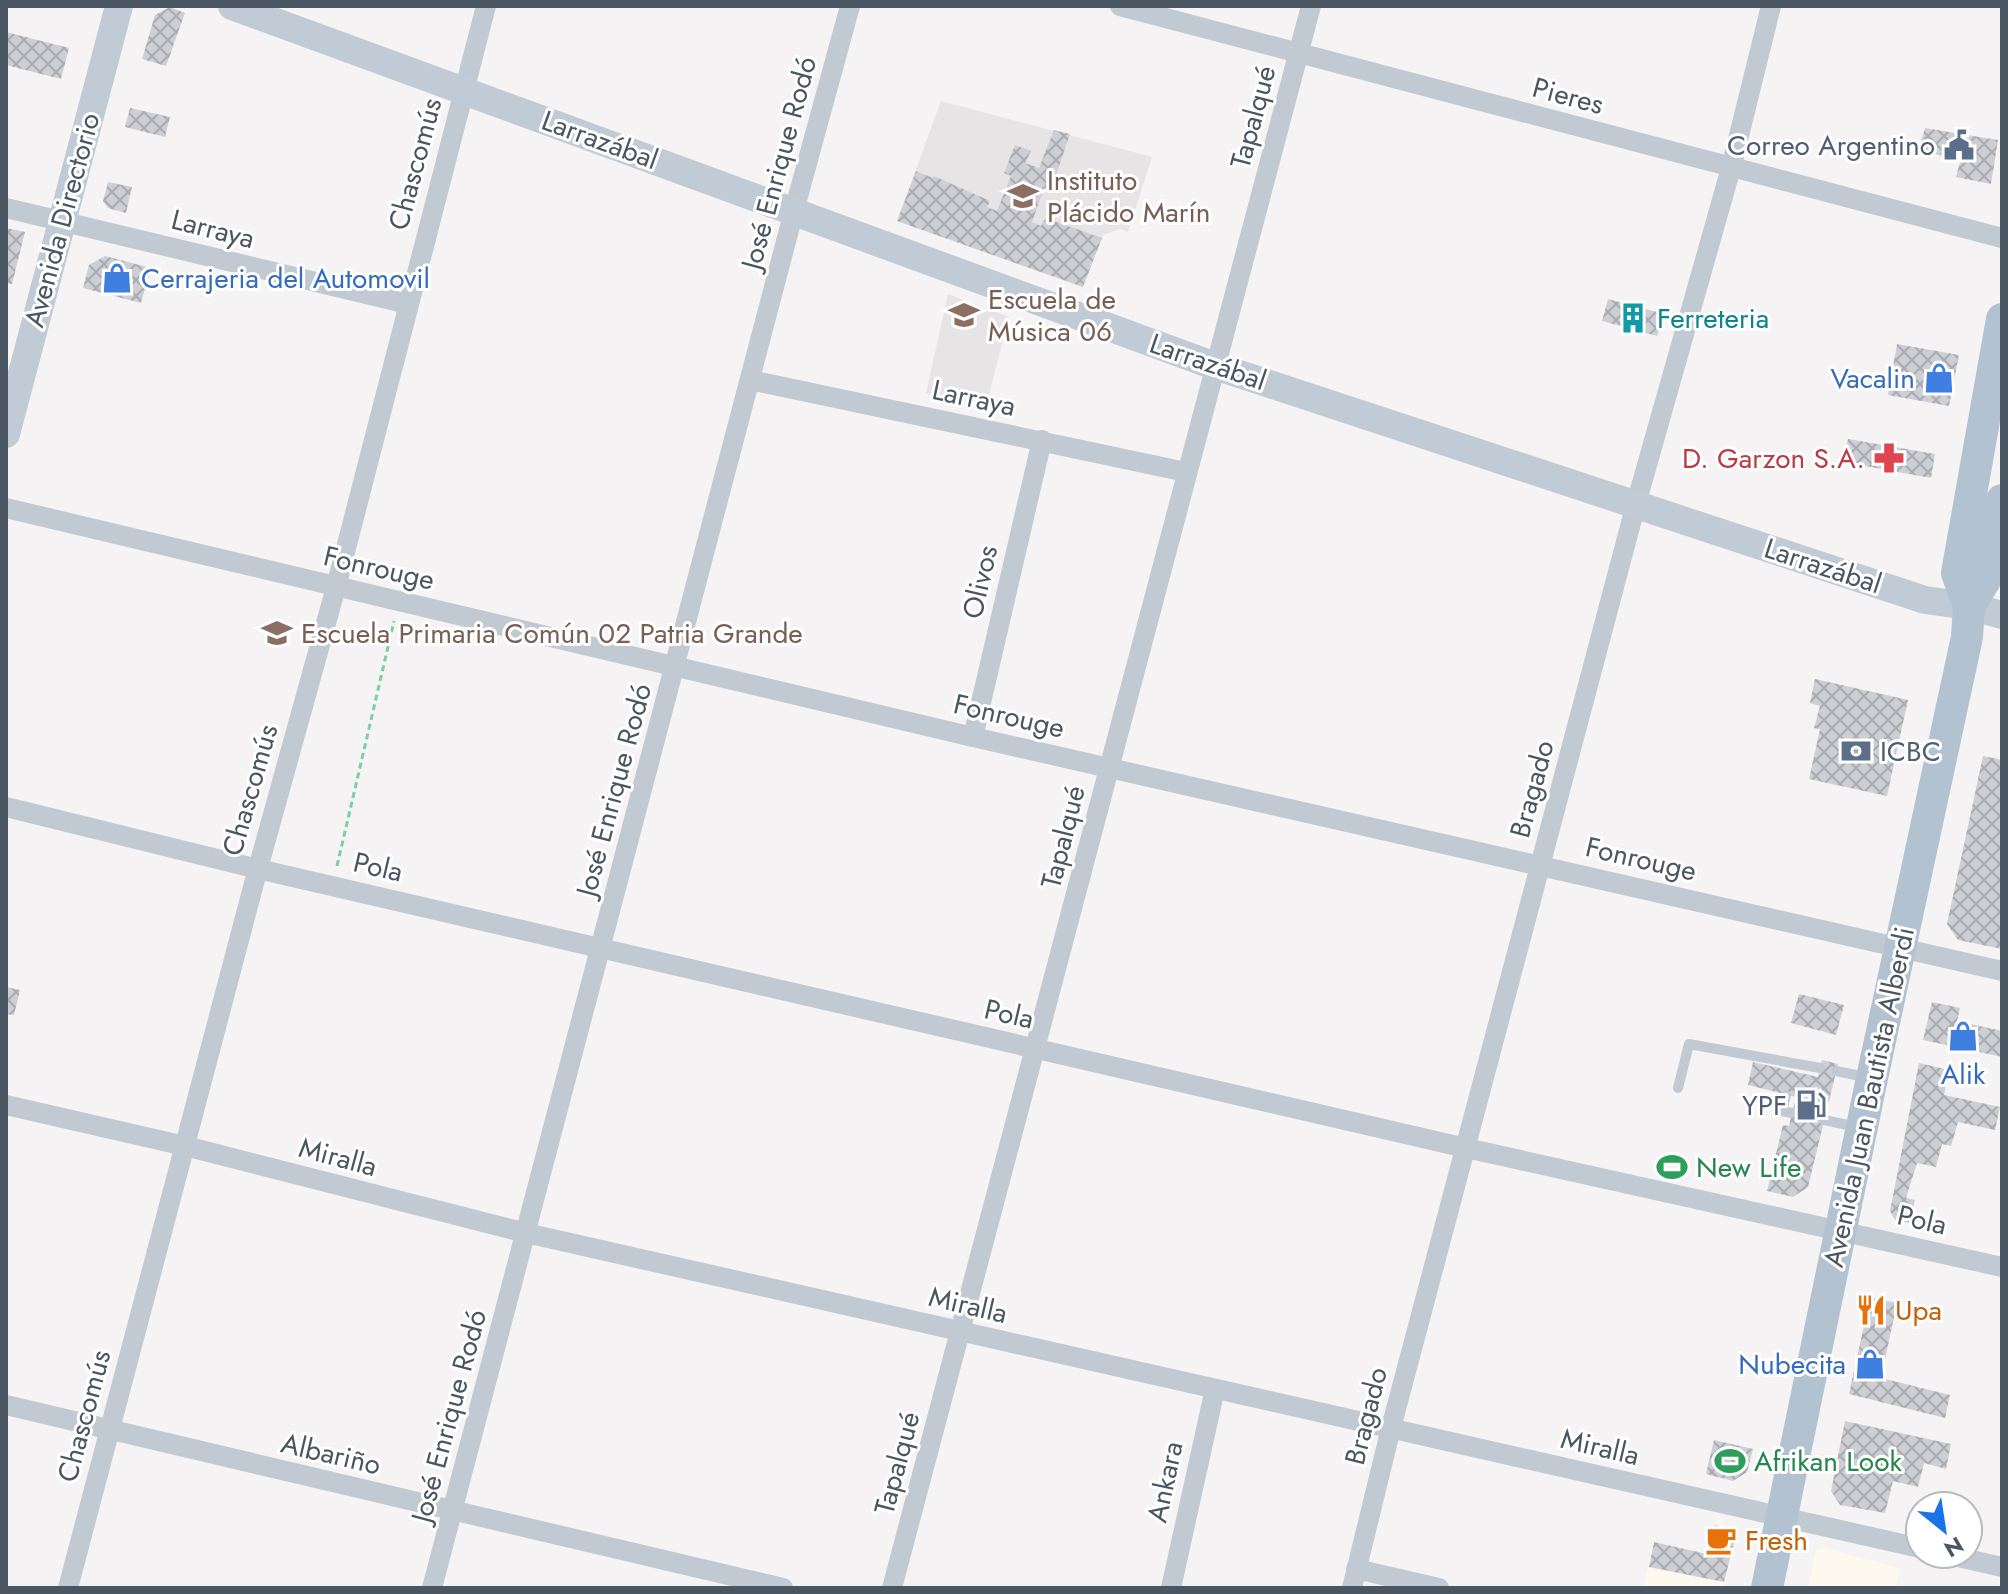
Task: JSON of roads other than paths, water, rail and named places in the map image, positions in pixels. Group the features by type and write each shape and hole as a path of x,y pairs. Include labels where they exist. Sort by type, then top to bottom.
{"main road":[{"name":"Avenida Juan Bautista Alberdi","path":"1767,1588 1967,637 1969,606 1957,573 2002,319"},
{"name":"Avenida Juan Bautista Alberdi","path":"1969,606 1985,580 2002,500"}],"street":[{"name":"Avenida Directorio","path":"6,434 119,6"},
{"name":"Larrazábal","path":"232,6 1215,366 1925,600 1969,606 2002,615"},
{"name":"Chascomús","path":"71,1587 109,1430 336,587 486,6"},
{"name":"José Enrique Rodó","path":"432,1588 850,6"},
{"name":"Pieres","path":"1120,6 2002,238"},
{"name":"Tapalqué","path":"892,1588 1311,6"},
{"name":"Bragado","path":"1354,1579 1391,1428 1636,504 1731,168 1771,6"},
{"name":"Larraya","path":"6,208 408,304"},
{"name":"Larraya","path":"750,380 1186,472"},
{"name":"Olivos","path":"973,737 1042,440"},
{"name":"Fonrouge","path":"6,508 973,737 2002,971"},
{"name":"Pola","path":"6,807 258,869 1466,1148 2002,1267"},
{"name":"Miralla","path":"6,1105 185,1146 526,1233 1904,1544"},
{"name":"Ankara","path":"1171,1588 1215,1389"},
{"name":"Albariño","path":"6,1405 783,1588"},
{"path":"1354,1579 1439,1588"}],"lane":[{"path":"1678,1088 1689,1044 1792,1067 1820,1068"},
{"path":"1836,1071 1872,1078"},
{"path":"1786,1095 1782,1111 1792,1113"},
{"path":"1824,1120 1862,1129"}],"place":[{"name":"Correo Argentino","path":"1959,145"},
{"name":"Instituto Plácido Marín","path":"1023,196"},
{"name":"Cerrajeria del Automovil","path":"117,278"},
{"name":"Escuela de Música 06","path":"964,315"},
{"name":"Ferreteria","path":"1633,318"},
{"name":"Vacalin","path":"1939,378"},
{"name":"D. Garzon S.A.","path":"1889,458"},
{"name":"Escuela Primaria Común 02 Patria Grande","path":"277,633"},
{"name":"ICBC","path":"1856,751"},
{"name":"Alik","path":"1963,1036"},
{"name":"YPF","path":"1811,1105"},
{"name":"New Life","path":"1672,1167"},
{"name":"Upa","path":"1871,1310"},
{"name":"Nubecita","path":"1870,1364"},
{"name":"Afrikan Look","path":"1730,1461"},
{"name":"Fresh","path":"1721,1540"}]}
